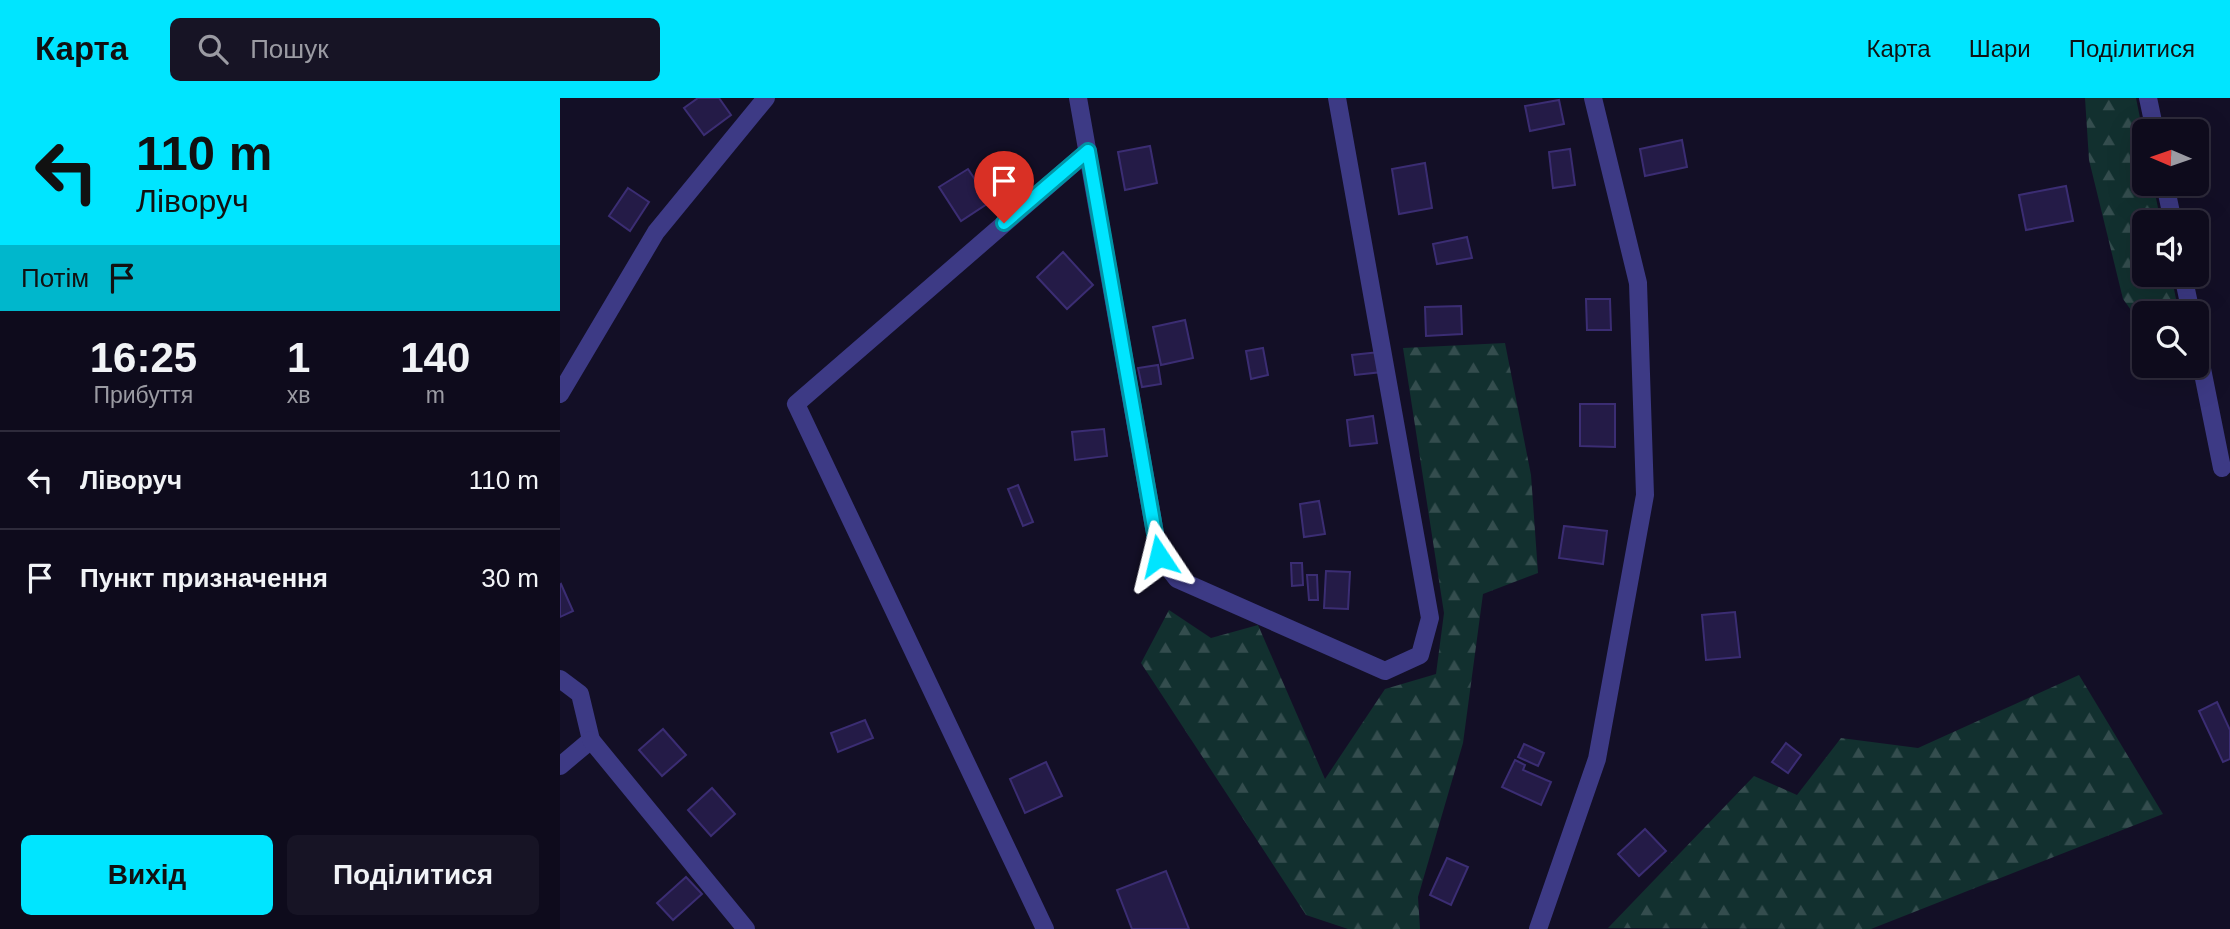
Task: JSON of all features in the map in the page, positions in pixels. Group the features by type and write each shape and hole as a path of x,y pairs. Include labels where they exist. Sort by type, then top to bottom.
{"street":[{"path":"560,394 656,232 766,98"},
{"path":"1078,98 1159,556 1177,579 1385,671 1420,655 1430,618 1337,98"},
{"path":"1538,929 1597,759 1645,495 1638,283 1593,98"},
{"path":"2148,98 2152,119"},
{"path":"1045,929 796,404 1088,151"},
{"path":"2204,378 2222,468"},
{"path":"560,679 580,694 591,740 746,929"},
{"path":"560,766 591,740"}],"green space":[{"path":"2085,98 2136,98 2140,119 2132,119 2132,196 2156,196 2158,210 2132,210 2132,287 2174,287 2176,301 2132,301 2132,311 2123,299 2089,160"},
{"path":"1505,343 1531,475 1538,573 1483,594 1463,743 1418,897 1420,929 1348,929 1306,915 1141,663 1169,610 1211,638 1258,625 1325,779 1385,689 1436,674 1444,613 1403,348"},
{"path":"2079,675 2163,814 1871,929 1608,928 1754,776 1797,795 1841,738 1918,748"}],"building":[{"path":"698,98 719,98 731,115 704,135 684,108"},
{"path":"1559,100 1564,124 1530,131 1525,106"},
{"path":"1682,140 1687,167 1645,176 1640,149"},
{"path":"1150,146 1157,183 1125,190 1118,152"},
{"path":"1570,149 1575,185 1553,188 1549,152"},
{"path":"1425,163 1432,208 1399,214 1392,169"},
{"path":"968,169 990,202 961,221 939,187"},
{"path":"2066,186 2073,221 2026,230 2019,195"},
{"path":"628,188 649,202 630,231 609,216"},
{"path":"1467,237 1472,258 1437,264 1433,244"},
{"path":"1063,252 1093,285 1067,309 1037,277"},
{"path":"1586,299 1610,299 1611,330 1587,330"},
{"path":"1461,306 1462,334 1426,336 1425,307"},
{"path":"1185,320 1193,358 1161,365 1153,327"},
{"path":"1263,348 1268,375 1251,379 1246,351"},
{"path":"1379,352 1382,372 1355,375 1352,355"},
{"path":"1158,365 1161,384 1142,387 1138,368"},
{"path":"1580,404 1615,404 1615,447 1580,446"},
{"path":"1373,416 1377,443 1350,446 1347,420"},
{"path":"1104,429 1107,456 1075,460 1072,432"},
{"path":"1018,485 1033,522 1023,526 1008,489"},
{"path":"1319,501 1325,534 1304,537 1300,504"},
{"path":"1564,526 1607,531 1603,564 1559,558"},
{"path":"1291,563 1302,563 1303,585 1292,586"},
{"path":"1326,571 1350,572 1348,609 1324,608"},
{"path":"1307,575 1317,575 1318,600 1309,600"},
{"path":"560,585 573,611 560,617"},
{"path":"1735,612 1740,657 1706,660 1702,615"},
{"path":"2217,702 2230,730 2230,759 2223,762 2199,711"},
{"path":"865,720 873,738 838,752 831,733"},
{"path":"663,729 686,755 662,776 639,750"},
{"path":"1786,743 1801,755 1788,773 1772,762"},
{"path":"1524,744 1544,753 1538,766 1518,757"},
{"path":"1515,760 1525,765 1523,770 1551,782 1541,805 1502,787"},
{"path":"1046,762 1062,796 1025,813 1010,779"},
{"path":"712,788 735,814 711,836 688,810"},
{"path":"1645,829 1666,851 1639,876 1618,854"},
{"path":"1447,858 1468,867 1451,905 1430,895"},
{"path":"1166,871 1189,929 1132,929 1117,890"},
{"path":"686,877 702,894 673,920 657,903"}],"route":[{"path":"1004,223 1088,151 1159,556"}]}
